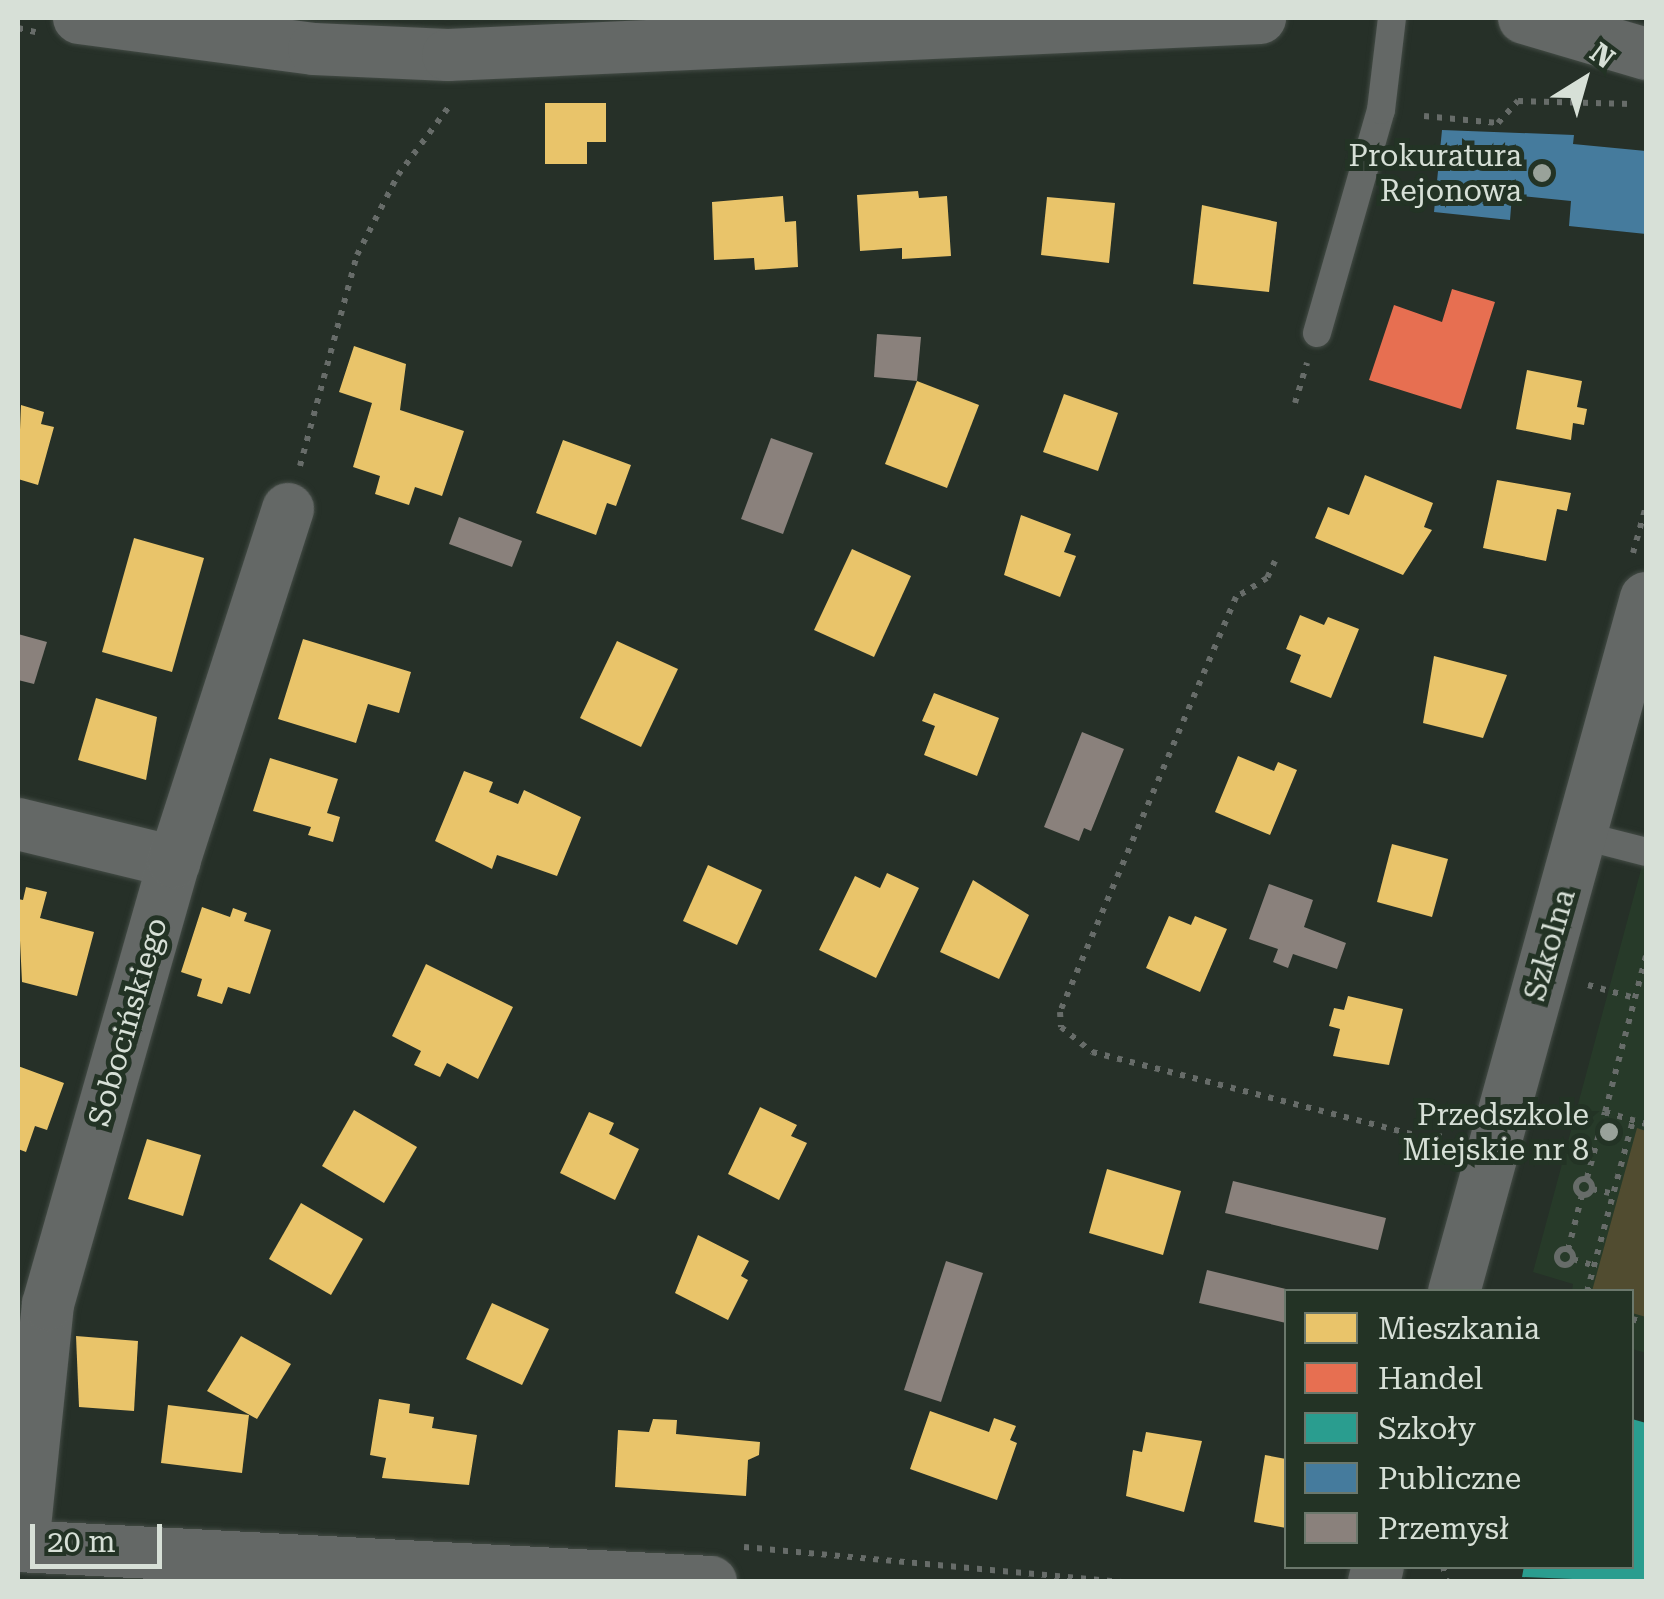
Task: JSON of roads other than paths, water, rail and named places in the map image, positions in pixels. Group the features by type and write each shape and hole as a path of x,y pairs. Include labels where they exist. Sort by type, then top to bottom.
{"street":[{"path":"79,18 218,39 392,54 576,33 1260,18"},
{"path":"1540,18 1645,79"},
{"name":"Sobocińskiego","path":"20,1546 48,1304 174,862 288,510"},
{"name":"Szkolna","path":"1455,1289 1580,835 1637,585"},
{"path":"18,824 174,862"},
{"path":"20,1546 711,1582"}],"lane":[{"path":"1316,333 1381,110 1392,18"},
{"path":"1580,835 1646,852"}],"place":[{"name":"Prokuratura Rejonowa","path":"1542,173"},
{"name":"Przedszkole Miejskie nr 8","path":"1609,1132"}]}
